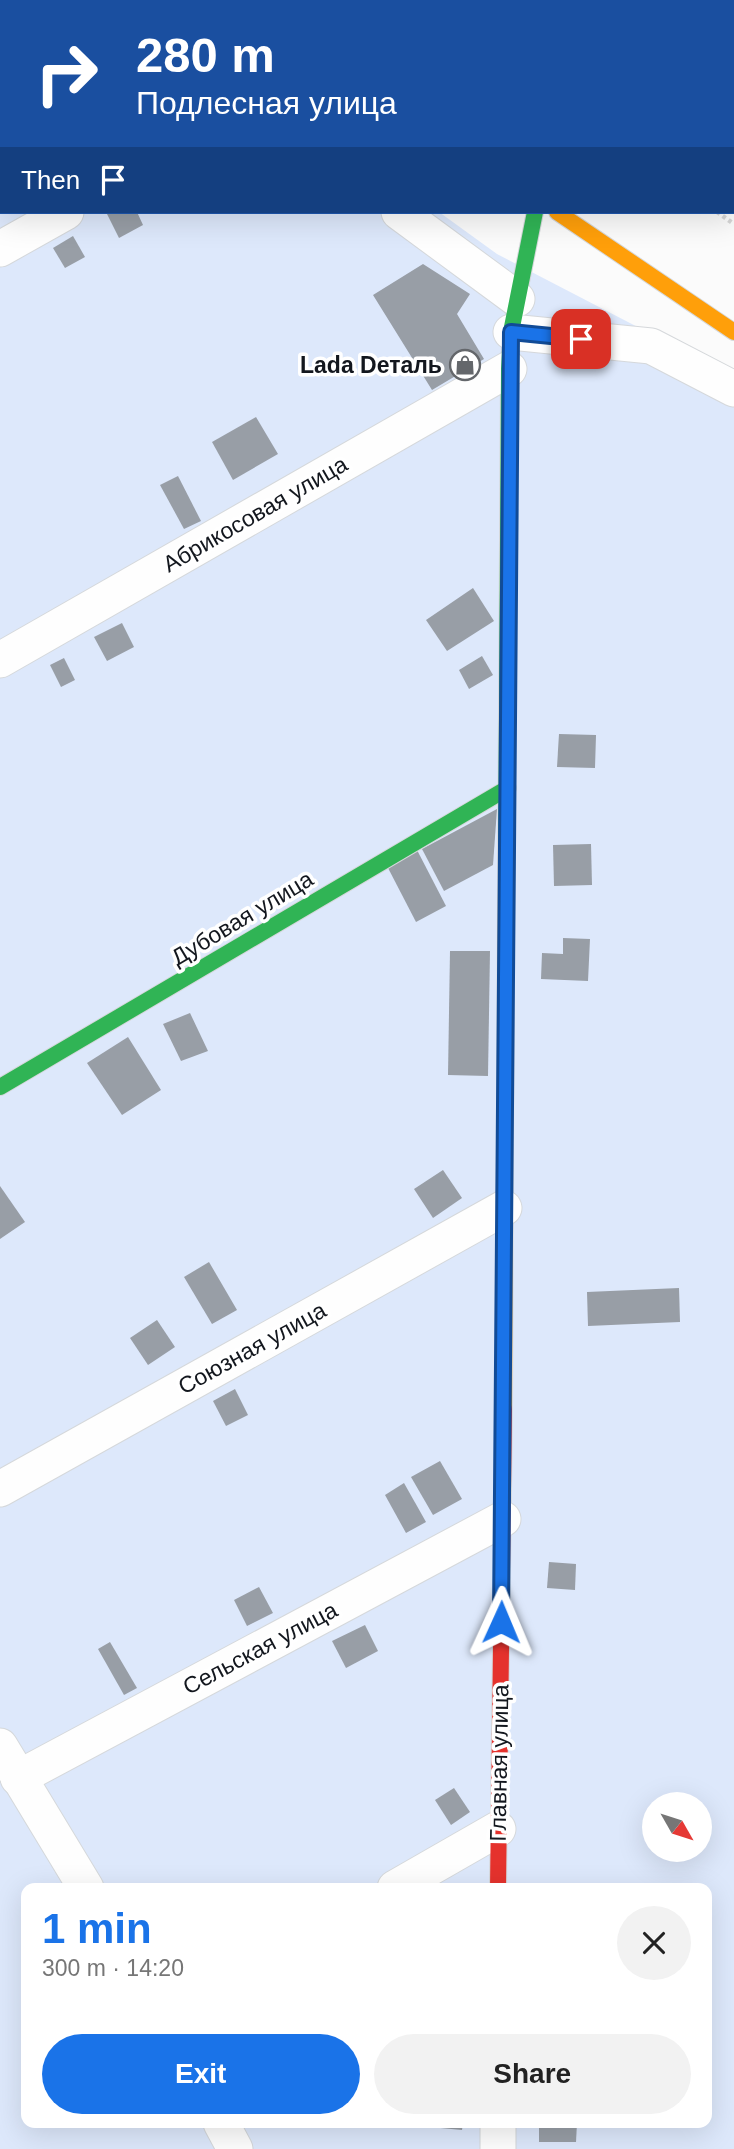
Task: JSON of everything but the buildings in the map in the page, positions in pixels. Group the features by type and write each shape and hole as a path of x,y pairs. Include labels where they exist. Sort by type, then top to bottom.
{"street":[{"path":"0,249 62,214"},
{"path":"401,214 514,316 651,346 734,389"},
{"name":"Главная улица","path":"498,1883 503,1519 509,369 514,316 535,214"},
{"path":"560,214 734,332"},
{"name":"Абрикосовая улица","path":"0,660 509,369"},
{"name":"Дубовая улица","path":"0,1087 508,788"},
{"name":"Союзная улица","path":"0,1489 503,1208"},
{"name":"Сельская улица","path":"18,1777 503,1519"},
{"path":"0,1746 83,1883"},
{"path":"404,1883 498,1829"},
{"path":"224,2128 235,2149"},
{"path":"498,2128 498,2149"}],"shaded area":[{"path":"0,214 442,214 497,254 734,377 734,2149 0,2149"}],"traffic: fast":[{"path":"506,883 509,369 511,332 535,214"},
{"path":"0,1087 508,788"}],"traffic: slow":[{"path":"560,214 734,332"},
{"path":"504,1409 506,883"}],"traffic: jam":[{"path":"498,1883 504,1409"}],"place":[{"name":"Lada Dеталь","path":"465,365"}],"route":[{"path":"501,1622 511,332 581,339"}]}
